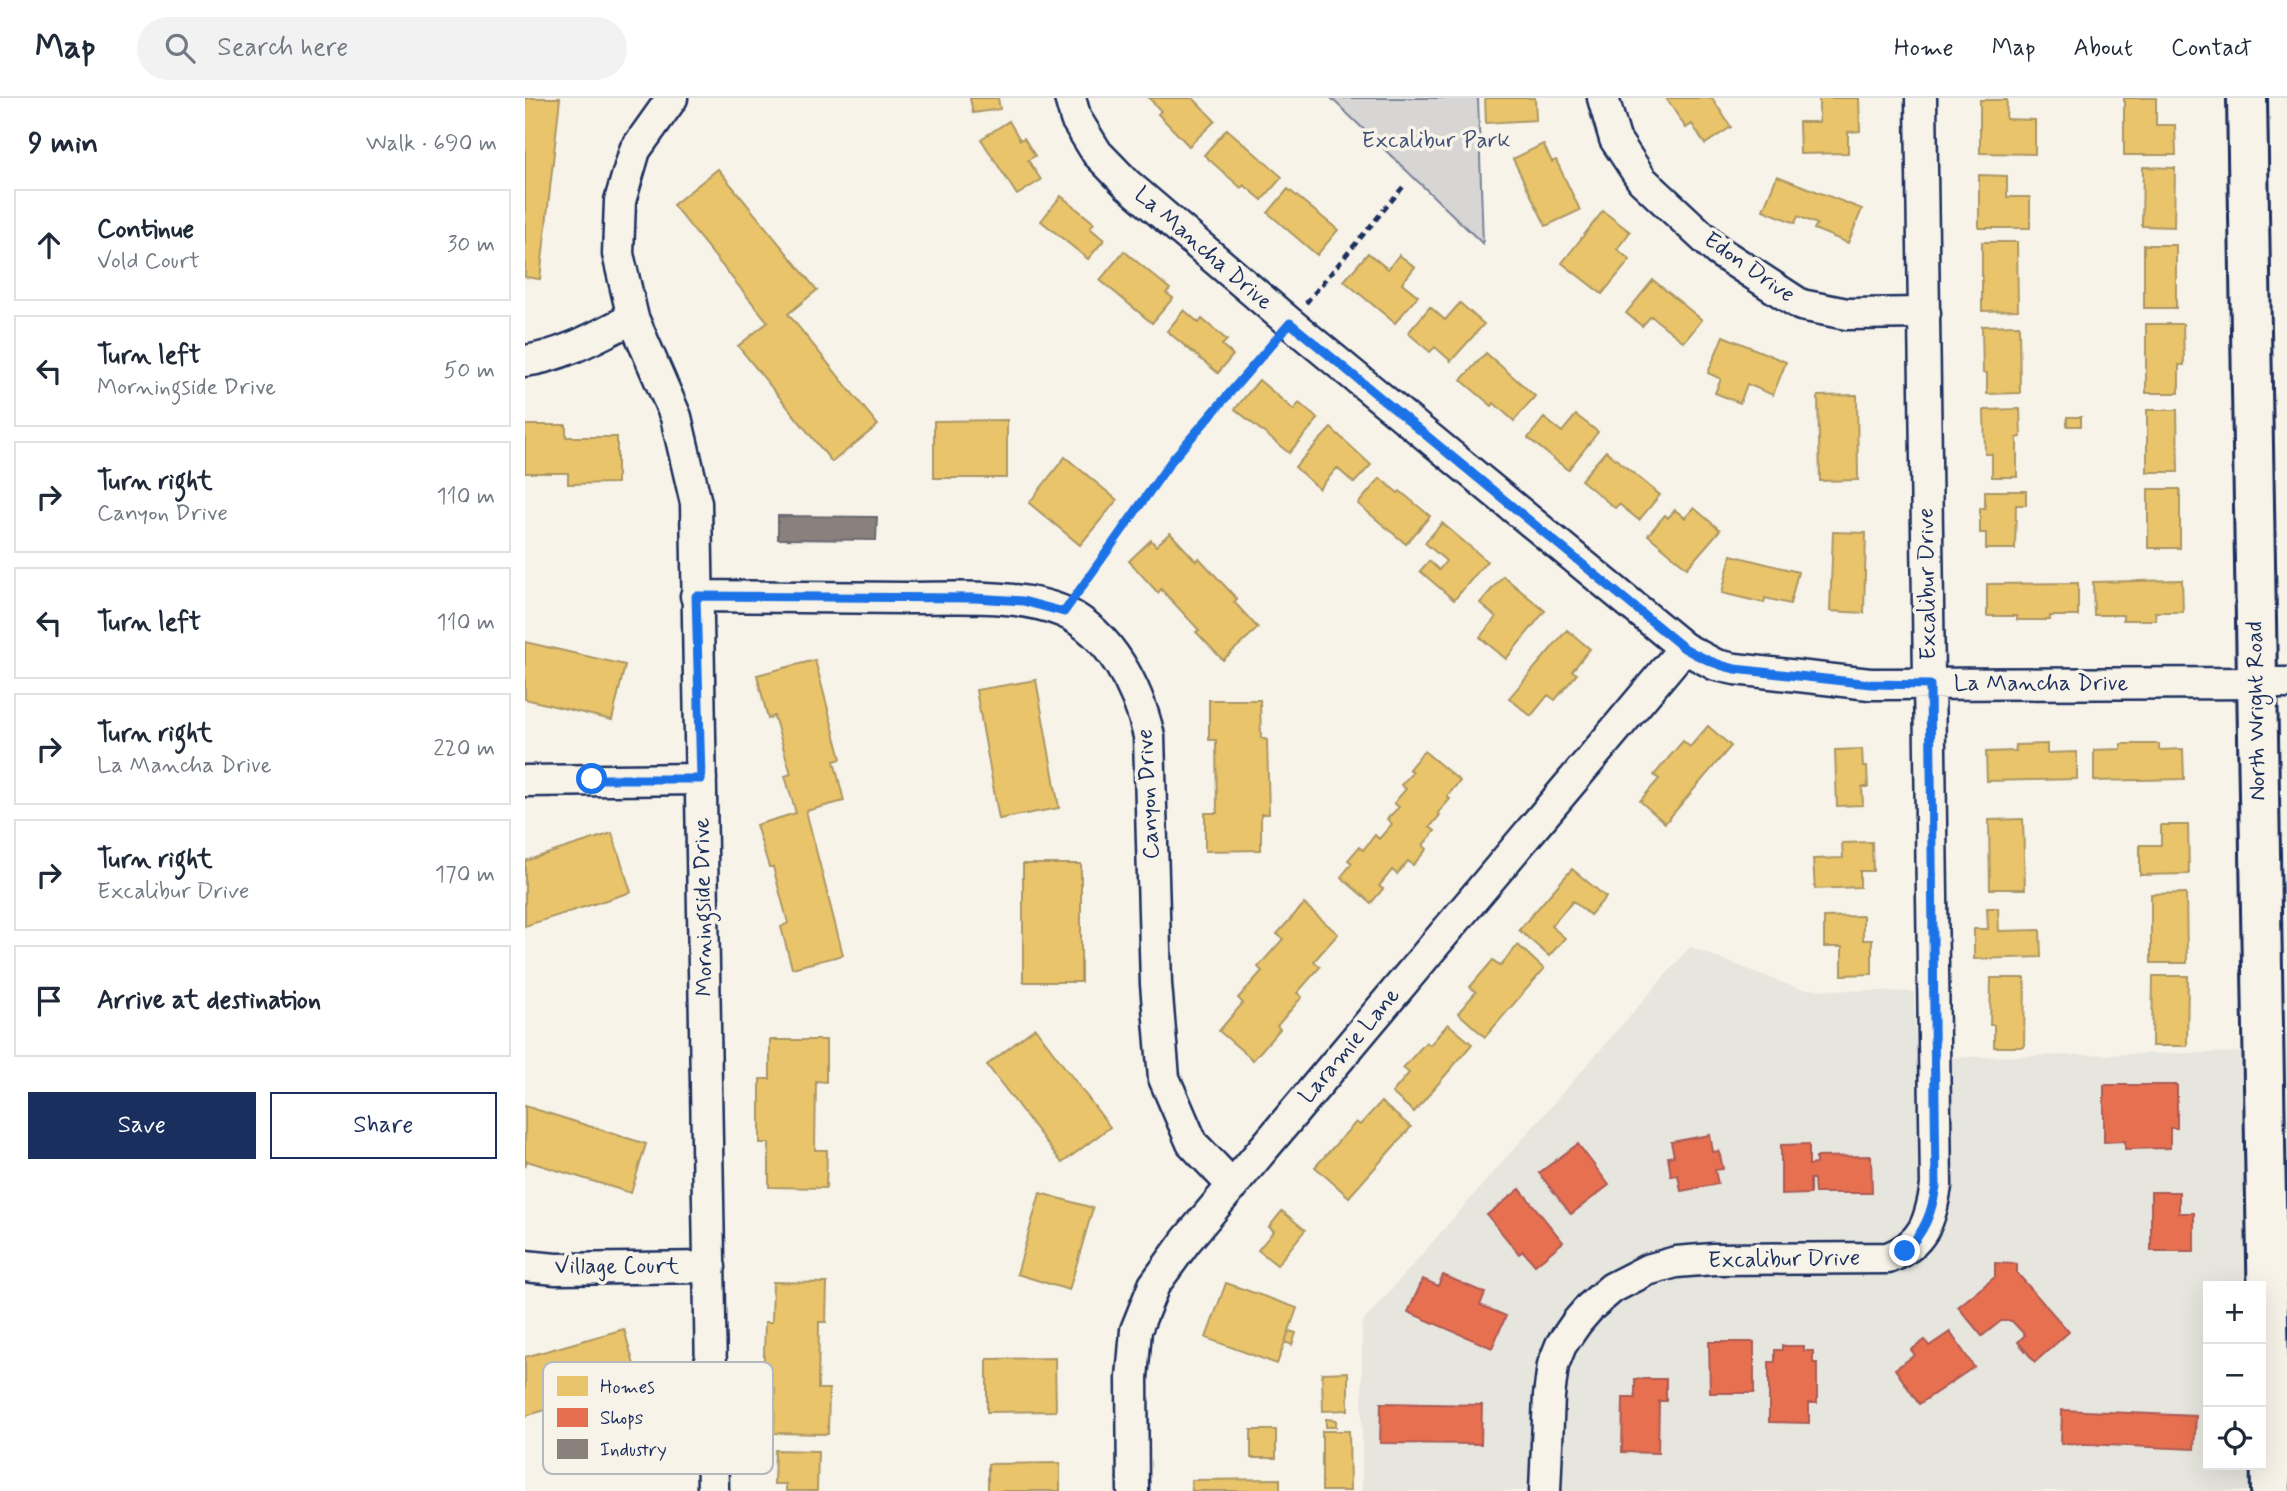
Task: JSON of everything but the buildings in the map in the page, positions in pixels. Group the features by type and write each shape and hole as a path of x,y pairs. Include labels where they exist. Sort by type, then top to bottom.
{"main road":[{"name":"North Wright Road","path":"2247,98 2272,683 2271,1491"}],"street":[{"name":"Morningside Drive","path":"672,98 635,150 620,201 618,254 633,318 676,417 696,503 711,1362"},
{"name":"Edon Drive","path":"1603,98 1615,139 1642,180 1718,251 1801,305 1847,314 1925,313"},
{"name":"Excalibur Drive","path":"1545,1491 1553,1364 1561,1345 1577,1322 1612,1288 1647,1270 1676,1262 1713,1259 1888,1258 1905,1251 1916,1241 1927,1223 1936,1186 1921,98"},
{"name":"La Mancha Drive","path":"1073,108 1097,153 1127,184 1290,323 1684,648 1716,665 1870,684 2272,683"},
{"path":"525,361 580,344 633,318"},
{"name":"Canyon Drive","path":"696,596 975,598 1023,601 1064,612 1097,635 1129,680 1149,736 1156,984 1164,1078 1192,1143 1233,1186"},
{"name":"Laramie Lane","path":"1133,1491 1132,1378 1136,1330 1154,1285 1185,1241 1684,648"},
{"path":"525,781 701,779"},
{"name":"Village Court","path":"525,1266 557,1269 710,1266"}],"path":[{"path":"1064,612 1172,460 1402,187"}],"shaded area":[{"path":"1690,947 1799,989 1914,992 1916,1058 2247,1052 2250,1281 2203,1281 2203,1470 2252,1470 2253,1491 1362,1491 1362,1323"}],"green space":[{"name":"Excalibur Park","path":"1331,98 1478,98 1483,244"}],"route":[{"path":"592,779 701,779 696,596 975,598 1023,601 1064,612 1172,460 1290,323 1684,648 1700,658 1735,669 1870,684 1930,685 1936,1186 1927,1223 1916,1241 1905,1251"}]}
